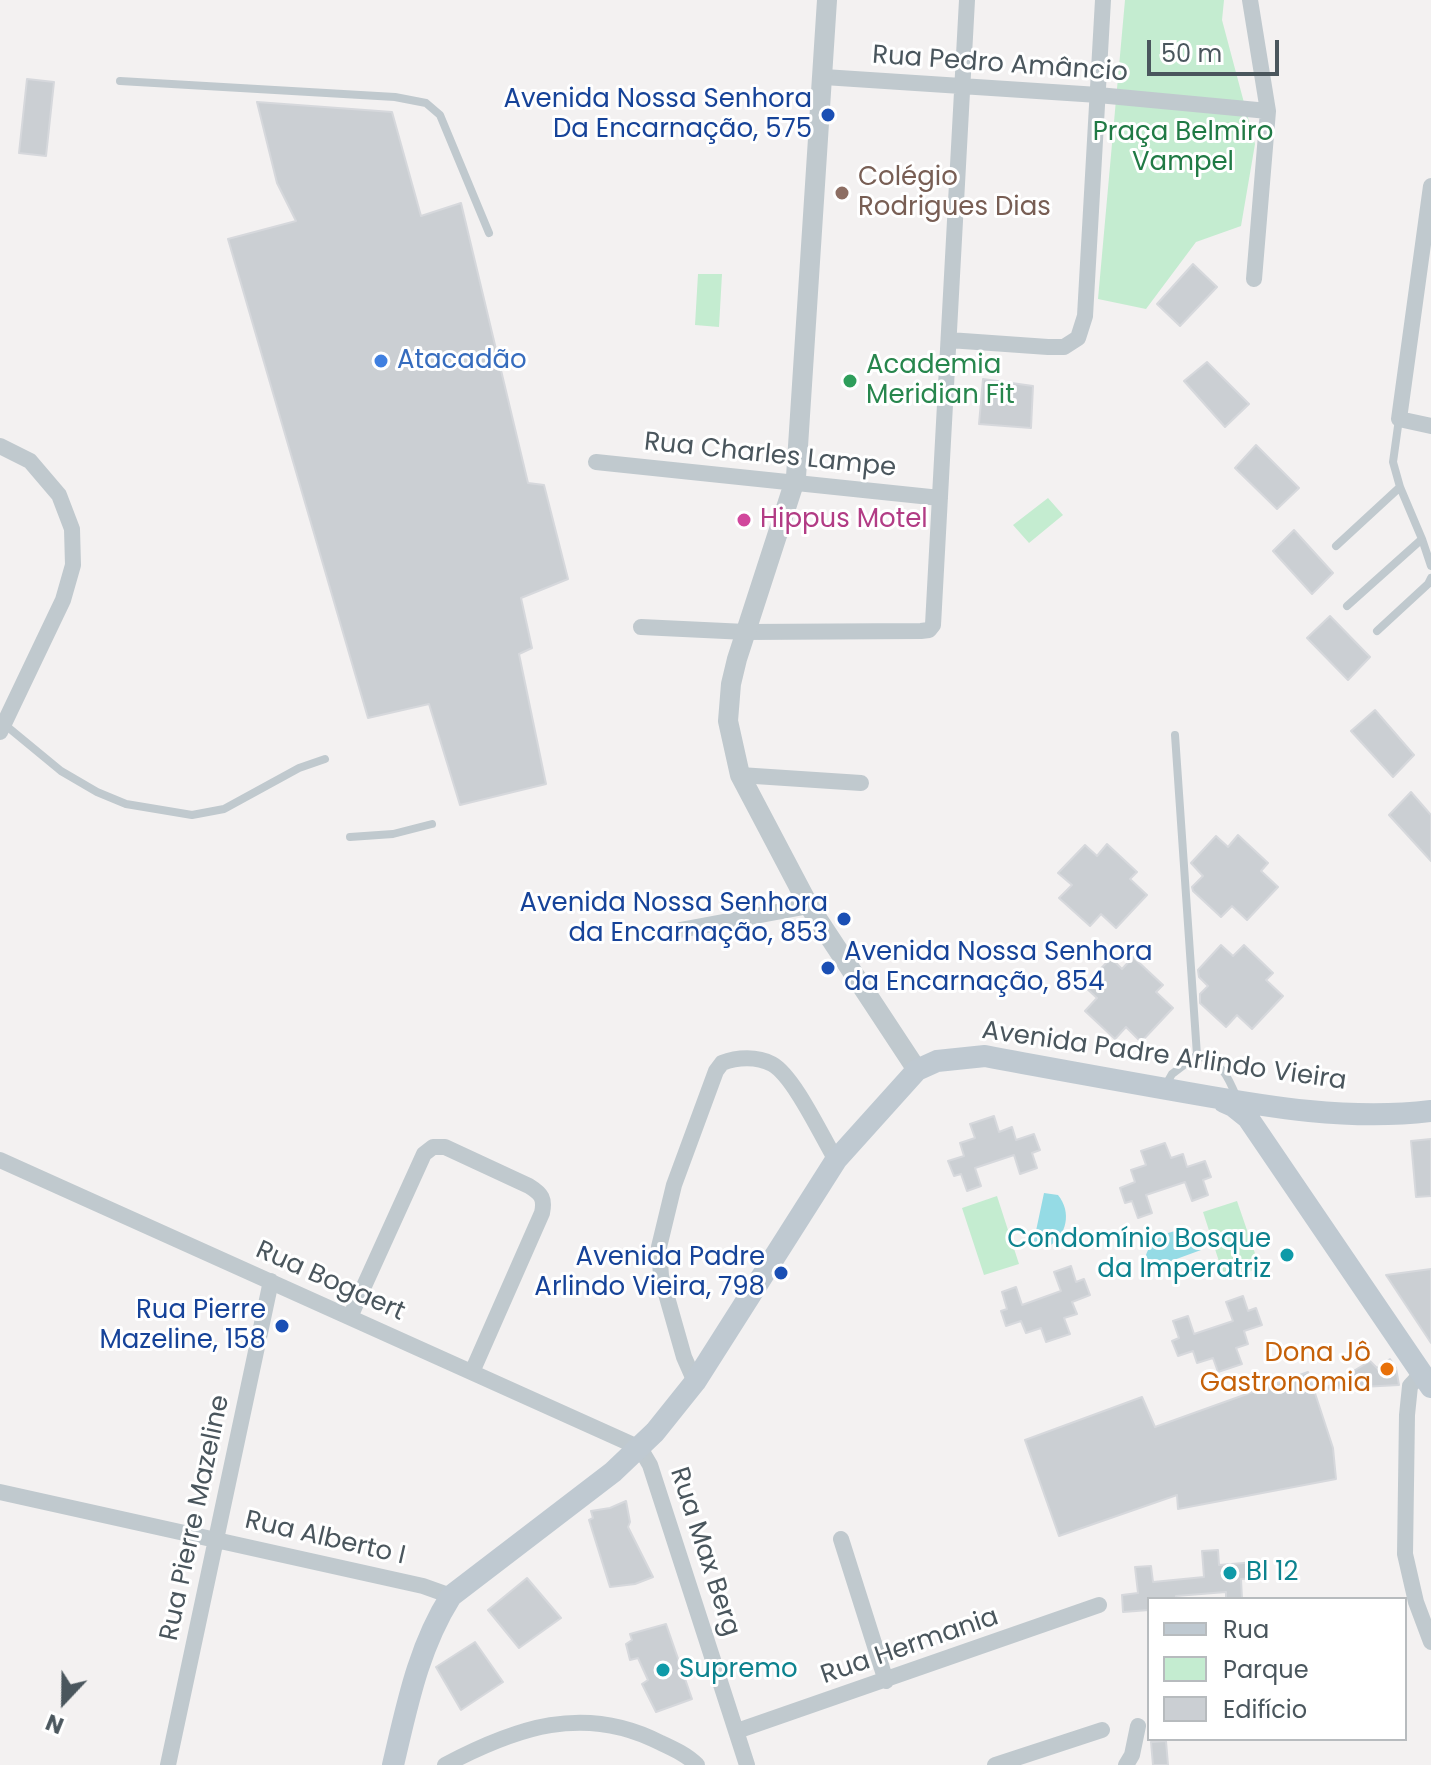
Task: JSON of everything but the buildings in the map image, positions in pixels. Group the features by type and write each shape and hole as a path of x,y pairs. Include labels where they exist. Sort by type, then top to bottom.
{"main road":[{"name":"Avenida Padre Arlindo Vieira","path":"917,1070 937,1061 985,1056 1210,1097 1243,1110 1281,1108 1408,1114 1431,1111"},
{"path":"393,1765 414,1675 434,1622 451,1596 640,1448 695,1382 836,1160 917,1070"},
{"path":"1243,1110 1426,1380"}],"street":[{"path":"827,0 795,484 731,684 728,721 740,775 809,906 917,1070"},
{"path":"641,627 746,632 921,631 932,628 935,621 967,0"},
{"path":"949,340 1064,347 1078,338 1085,316 1103,0"},
{"path":"1250,0 1268,111 1254,279"},
{"name":"Rua Pedro Amâncio","path":"824,77 1098,95 1268,111"},
{"path":"1431,186 1399,419 1431,426"},
{"path":"0,446 30,461 59,495 72,529 73,565 63,600 2,728"},
{"name":"Rua Charles Lampe","path":"596,462 940,498"},
{"path":"740,775 861,783"},
{"path":"680,930 809,906"},
{"path":"695,1382 684,1357 661,1276 659,1247 674,1185 716,1071 722,1063 751,1058 772,1064 787,1077 836,1160"},
{"path":"350,1317 424,1154 433,1147 445,1147 529,1186 540,1193 544,1203 472,1372"},
{"name":"Rua Bogaert","path":"0,1160 640,1448"},
{"name":"Rua Pierre Mazeline","path":"168,1765 271,1281"},
{"path":"1426,1380 1410,1386 1405,1554 1416,1602 1431,1642"},
{"name":"Rua Max Berg","path":"640,1448 650,1465 747,1765"},
{"name":"Rua Alberto I","path":"0,1492 423,1586 451,1596"},
{"path":"841,1539 886,1681"},
{"name":"Rua Hermania","path":"737,1731 1099,1605"},
{"path":"445,1765 490,1741 547,1724 595,1722 646,1735 689,1757 697,1765"},
{"path":"1126,1765 1132,1755 1138,1726"},
{"path":"995,1765 1102,1730"}],"lane":[{"path":"120,81 395,97 426,103 440,115 489,233"},
{"path":"1399,419 1393,462 1431,566"},
{"path":"1336,546 1400,487"},
{"path":"1347,606 1422,539"},
{"path":"1377,631 1431,578"},
{"path":"2,728 61,771 97,792 126,804 192,815 224,809 299,768 325,759"},
{"path":"1175,735 1197,1055"},
{"path":"350,837 393,834 432,824"},
{"path":"1164,1089 1172,1074 1197,1055"},
{"path":"1197,1055 1216,1062 1224,1070 1243,1110"}],"green space":[{"name":"Praça Belmiro Vampel","path":"1125,0 1224,0 1222,20 1255,144 1241,226 1196,242 1146,309 1098,299"},
{"path":"698,274 722,274 719,327 695,325"},
{"path":"1048,498 1063,515 1029,543 1013,525"},
{"path":"997,1196 1019,1264 984,1275 962,1208"},
{"path":"1237,1201 1260,1268 1225,1280 1203,1212"}],"water":[{"path":"1044,1193 1058,1195 1066,1216 1060,1237 1048,1247 1033,1245"},
{"path":"1180,1230 1195,1236 1201,1250 1152,1268 1146,1255 1152,1244 1164,1235"}],"place":[{"name":"Avenida Nossa Senhora Da Encarnação, 575","path":"828,115"},
{"name":"Colégio Rodrigues Dias","path":"842,193"},
{"name":"Atacadão","path":"381,361"},
{"name":"Academia Meridian Fit","path":"850,381"},
{"name":"Hippus Motel","path":"744,520"},
{"name":"Avenida Nossa Senhora da Encarnação, 853","path":"844,919"},
{"name":"Avenida Nossa Senhora da Encarnação, 854","path":"828,968"},
{"name":"Condomínio Bosque da Imperatriz","path":"1287,1255"},
{"name":"Avenida Padre Arlindo Vieira, 798","path":"781,1273"},
{"name":"Rua Pierre Mazeline, 158","path":"282,1326"},
{"name":"Dona Jô Gastronomia","path":"1387,1369"},
{"name":"Bl 12","path":"1230,1573"},
{"name":"Supremo","path":"663,1670"}]}
